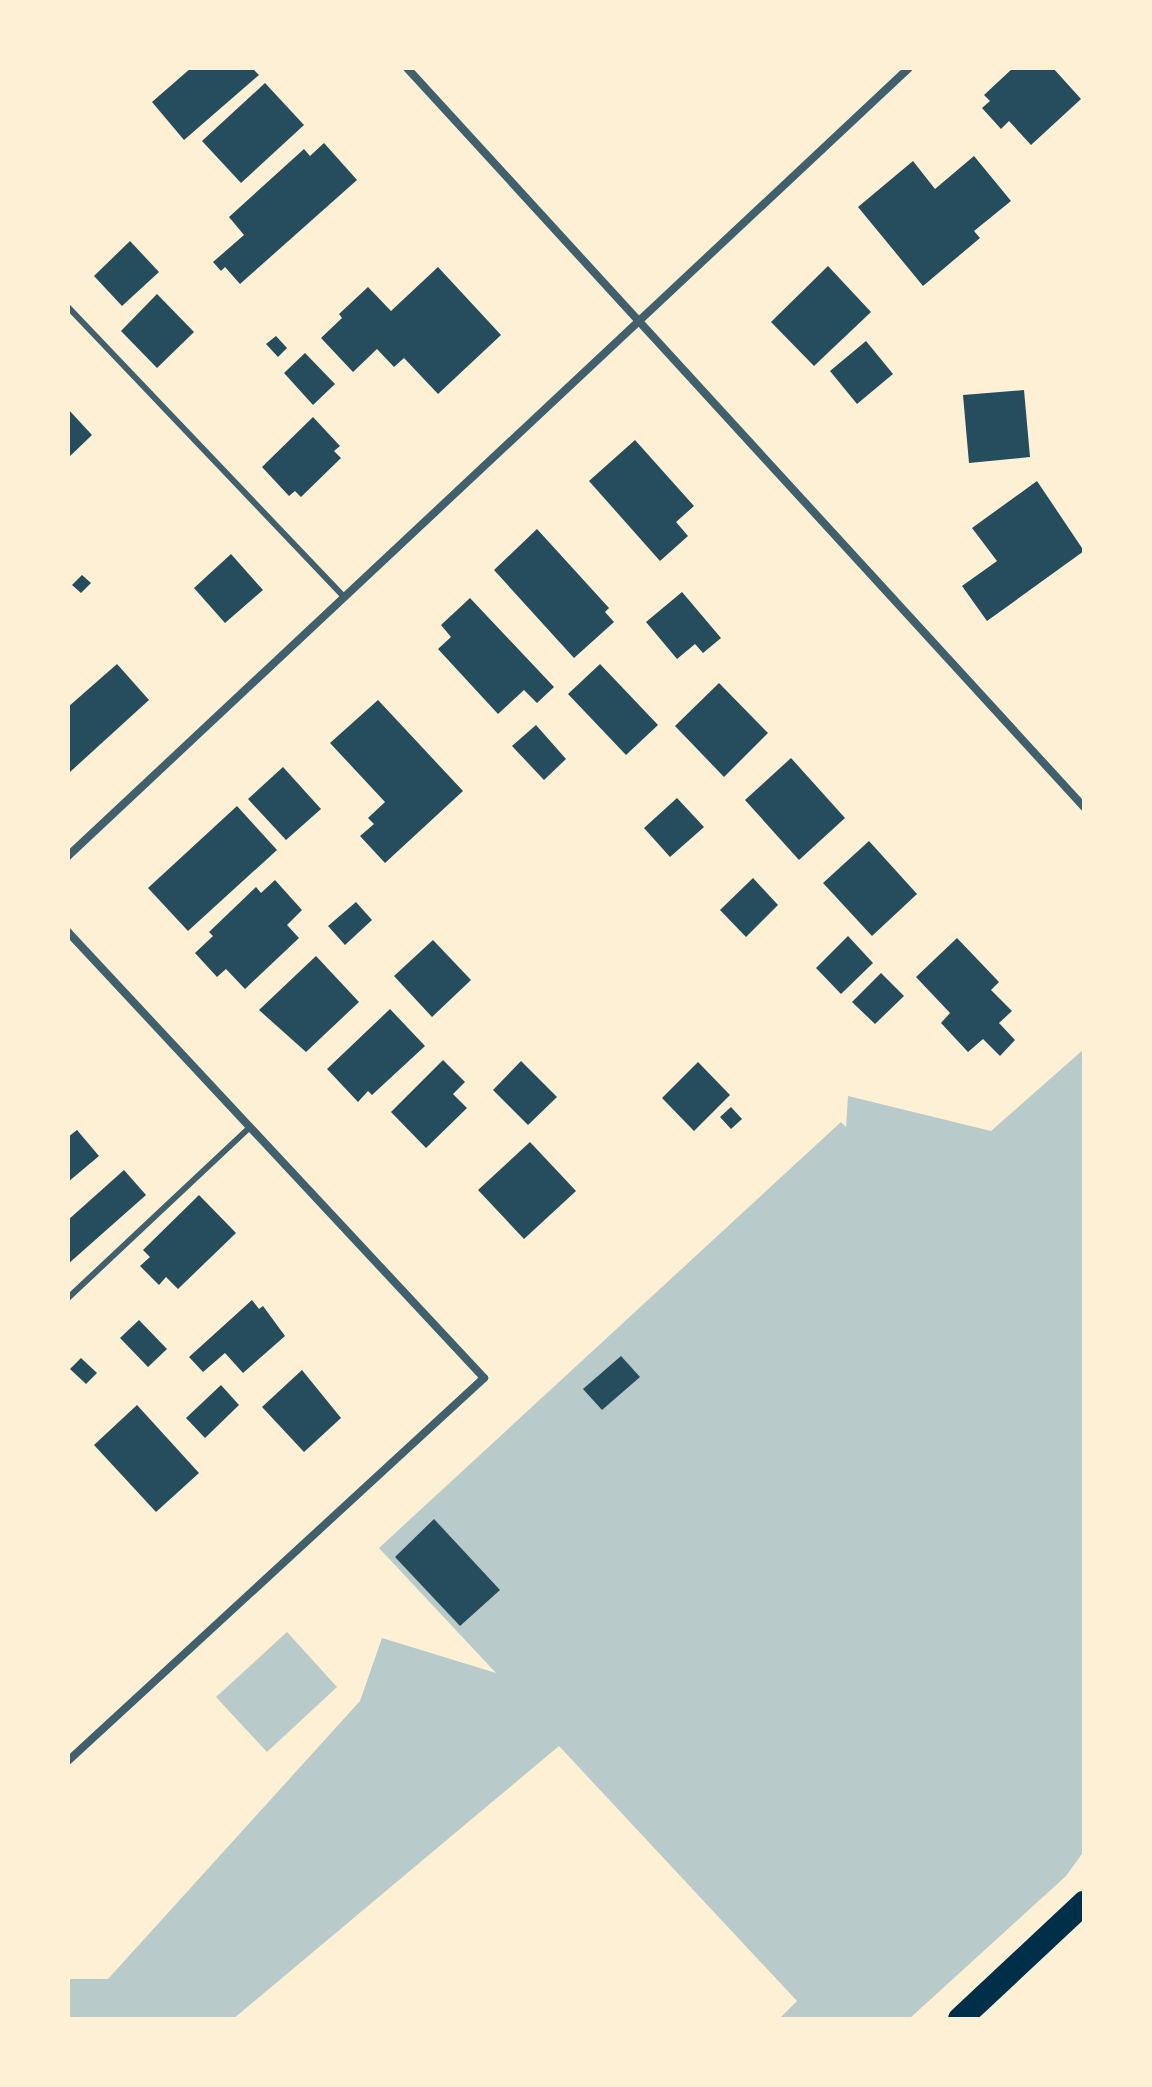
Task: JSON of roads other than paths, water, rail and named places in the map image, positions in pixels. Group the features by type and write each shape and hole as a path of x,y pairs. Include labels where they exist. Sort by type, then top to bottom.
{"highway":[{"path":"960,2019 1084,1903"}],"street":[{"path":"407,68 1084,807"},
{"path":"68,856 909,68"},
{"path":"68,932 484,1378 68,1761"}],"lane":[{"path":"68,307 344,597"},
{"path":"68,1298 250,1127"}]}
